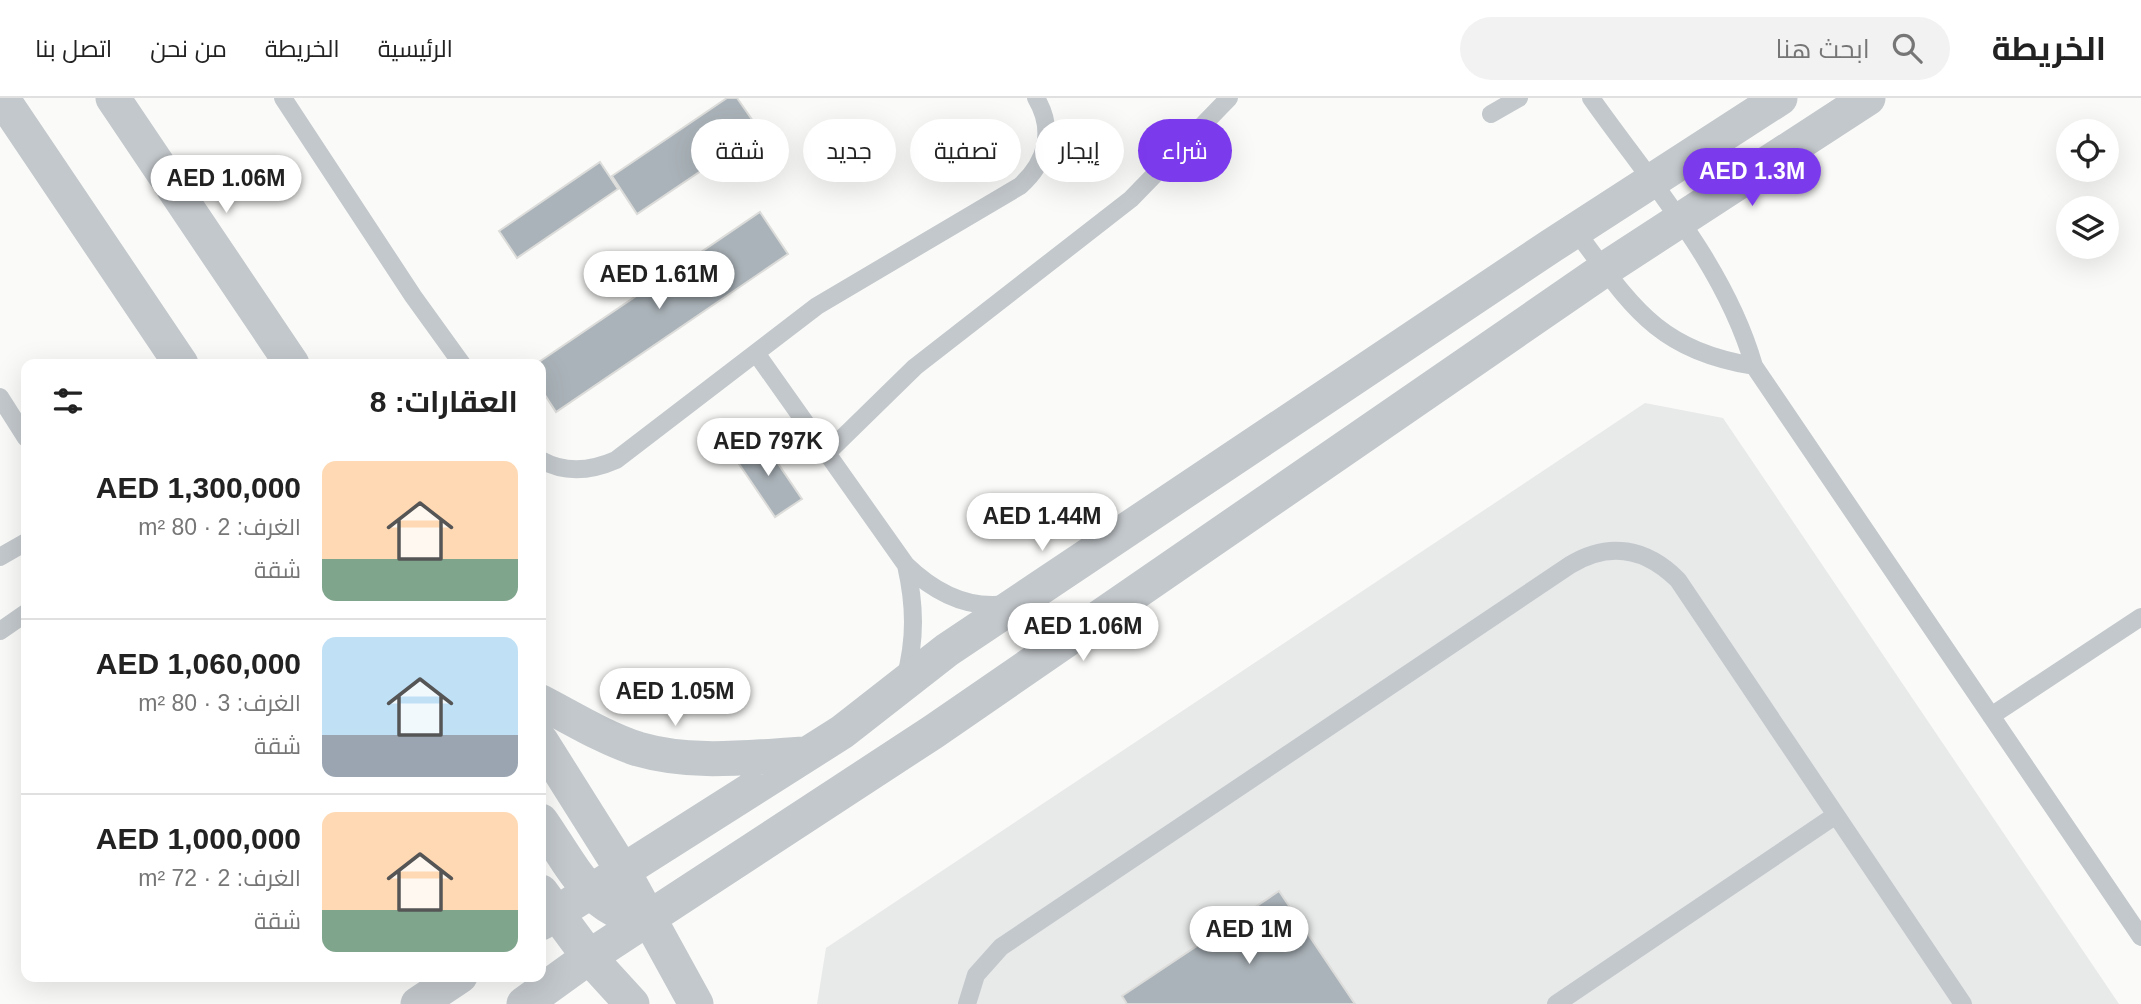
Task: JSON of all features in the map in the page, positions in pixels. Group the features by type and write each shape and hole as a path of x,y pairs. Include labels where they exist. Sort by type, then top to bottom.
{"street":[{"path":"2,98 178,359"},
{"path":"114,98 289,359"},
{"path":"632,1004 546,910 591,893 809,754 866,714 904,681 1017,603 1576,230 1780,98"},
{"path":"524,1004 589,957 933,732 1605,270 1868,98"},
{"path":"546,705 617,741 658,754 713,759 809,754"},
{"path":"546,749 624,873 696,1004"},
{"path":"546,828 591,893 611,911 624,916 650,918"},
{"path":"418,1004 451,982"}],"lane":[{"path":"284,98 413,296 458,359"},
{"path":"546,462 565,469 583,470 616,460 817,306 1020,186 1040,164 1048,135 1046,121 1036,98"},
{"path":"827,453 915,368 1131,199 1229,98"},
{"path":"1491,114 1519,98"},
{"path":"1591,98 1718,277 1754,366 2141,937"},
{"path":"1576,230 1630,305 1657,329 1686,348 1719,360 1754,366"},
{"path":"756,353 906,565 937,591 956,599 986,605 1017,603"},
{"path":"0,397 21,430"},
{"path":"0,557 21,545"},
{"path":"967,1004 976,975 1000,947 1570,565 1601,551 1636,552 1652,558 1678,580 1963,1004"},
{"path":"904,681 914,624 906,565"},
{"path":"0,631 21,617"},
{"path":"1991,716 2141,617"},
{"path":"1556,1004 1836,815"}],"shaded area":[{"path":"1645,403 1723,418 2119,1004 817,1004 826,948"}],"building":[{"path":"727,98 737,98 752,119 696,119"},
{"path":"691,122 691,178 637,214 612,176"},
{"path":"600,162 618,189 517,258 499,231"},
{"path":"760,212 788,254 556,412 546,397 546,359 543,359"},
{"path":"762,440 802,499 775,517 735,458"},
{"path":"1279,891 1355,1004 1127,1004 1122,996"}]}
